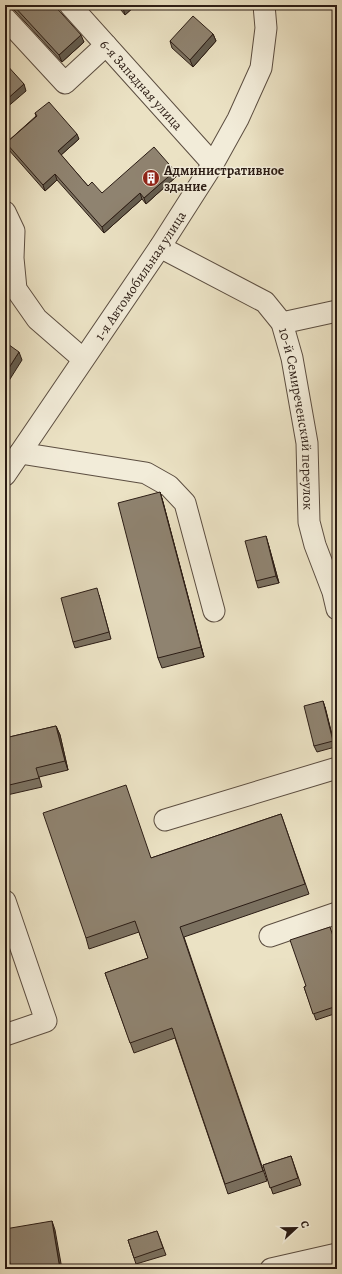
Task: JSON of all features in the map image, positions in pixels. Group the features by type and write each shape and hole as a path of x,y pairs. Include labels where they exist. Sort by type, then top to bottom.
{"street":[{"name":"6-я Западная улица","path":"70,5 213,164"},
{"name":"1-я Автомобильная улица","path":"5,475 160,247 213,164 238,119 261,68 266,28 264,5"},
{"path":"5,18 64,83 106,45"},
{"path":"5,212 14,231 13,258 16,289 37,320 83,359"},
{"name":"10-й Семиреченский переулок","path":"160,247 265,302 282,323 292,358 307,443 309,522 315,545 336,596"},
{"path":"282,323 337,311"},
{"path":"20,454 146,473 169,486 185,504 214,611"},
{"path":"165,820 337,768"},
{"path":"5,901 46,1021 5,1035"},
{"path":"270,936 337,913"},
{"path":"271,1269 337,1254"}],"building":[{"path":"13,5 54,5 81,35 59,55"},
{"path":"193,16 213,34 190,60 170,41"},
{"path":"5,63 24,84 5,101"},
{"path":"49,102 77,134 58,151 88,186 92,182 102,193 154,147 175,171 144,198 140,193 102,227 55,174 43,185 6,143 37,116 35,113"},
{"path":"5,342 19,352 5,374"},
{"path":"160,492 201,647 158,658 118,503"},
{"path":"266,536 276,576 256,581 245,541"},
{"path":"97,588 109,632 73,642 61,598"},
{"path":"323,701 333,741 314,746 304,706"},
{"path":"56,726 65,761 36,768 39,778 5,786 5,738"},
{"path":"126,785 151,858 281,814 305,884 180,927 263,1171 225,1184 172,1028 130,1043 105,973 148,958 135,921 86,938 43,813"},
{"path":"330,927 337,948 337,1006 313,1014 304,987 306,986 290,940"},
{"path":"291,1156 298,1178 270,1188 263,1165"},
{"path":"52,1221 60,1269 11,1269 5,1229"},
{"path":"157,1231 163,1248 134,1258 128,1240"}],"place":[{"name":"Административное здание","path":"151,178"}]}
